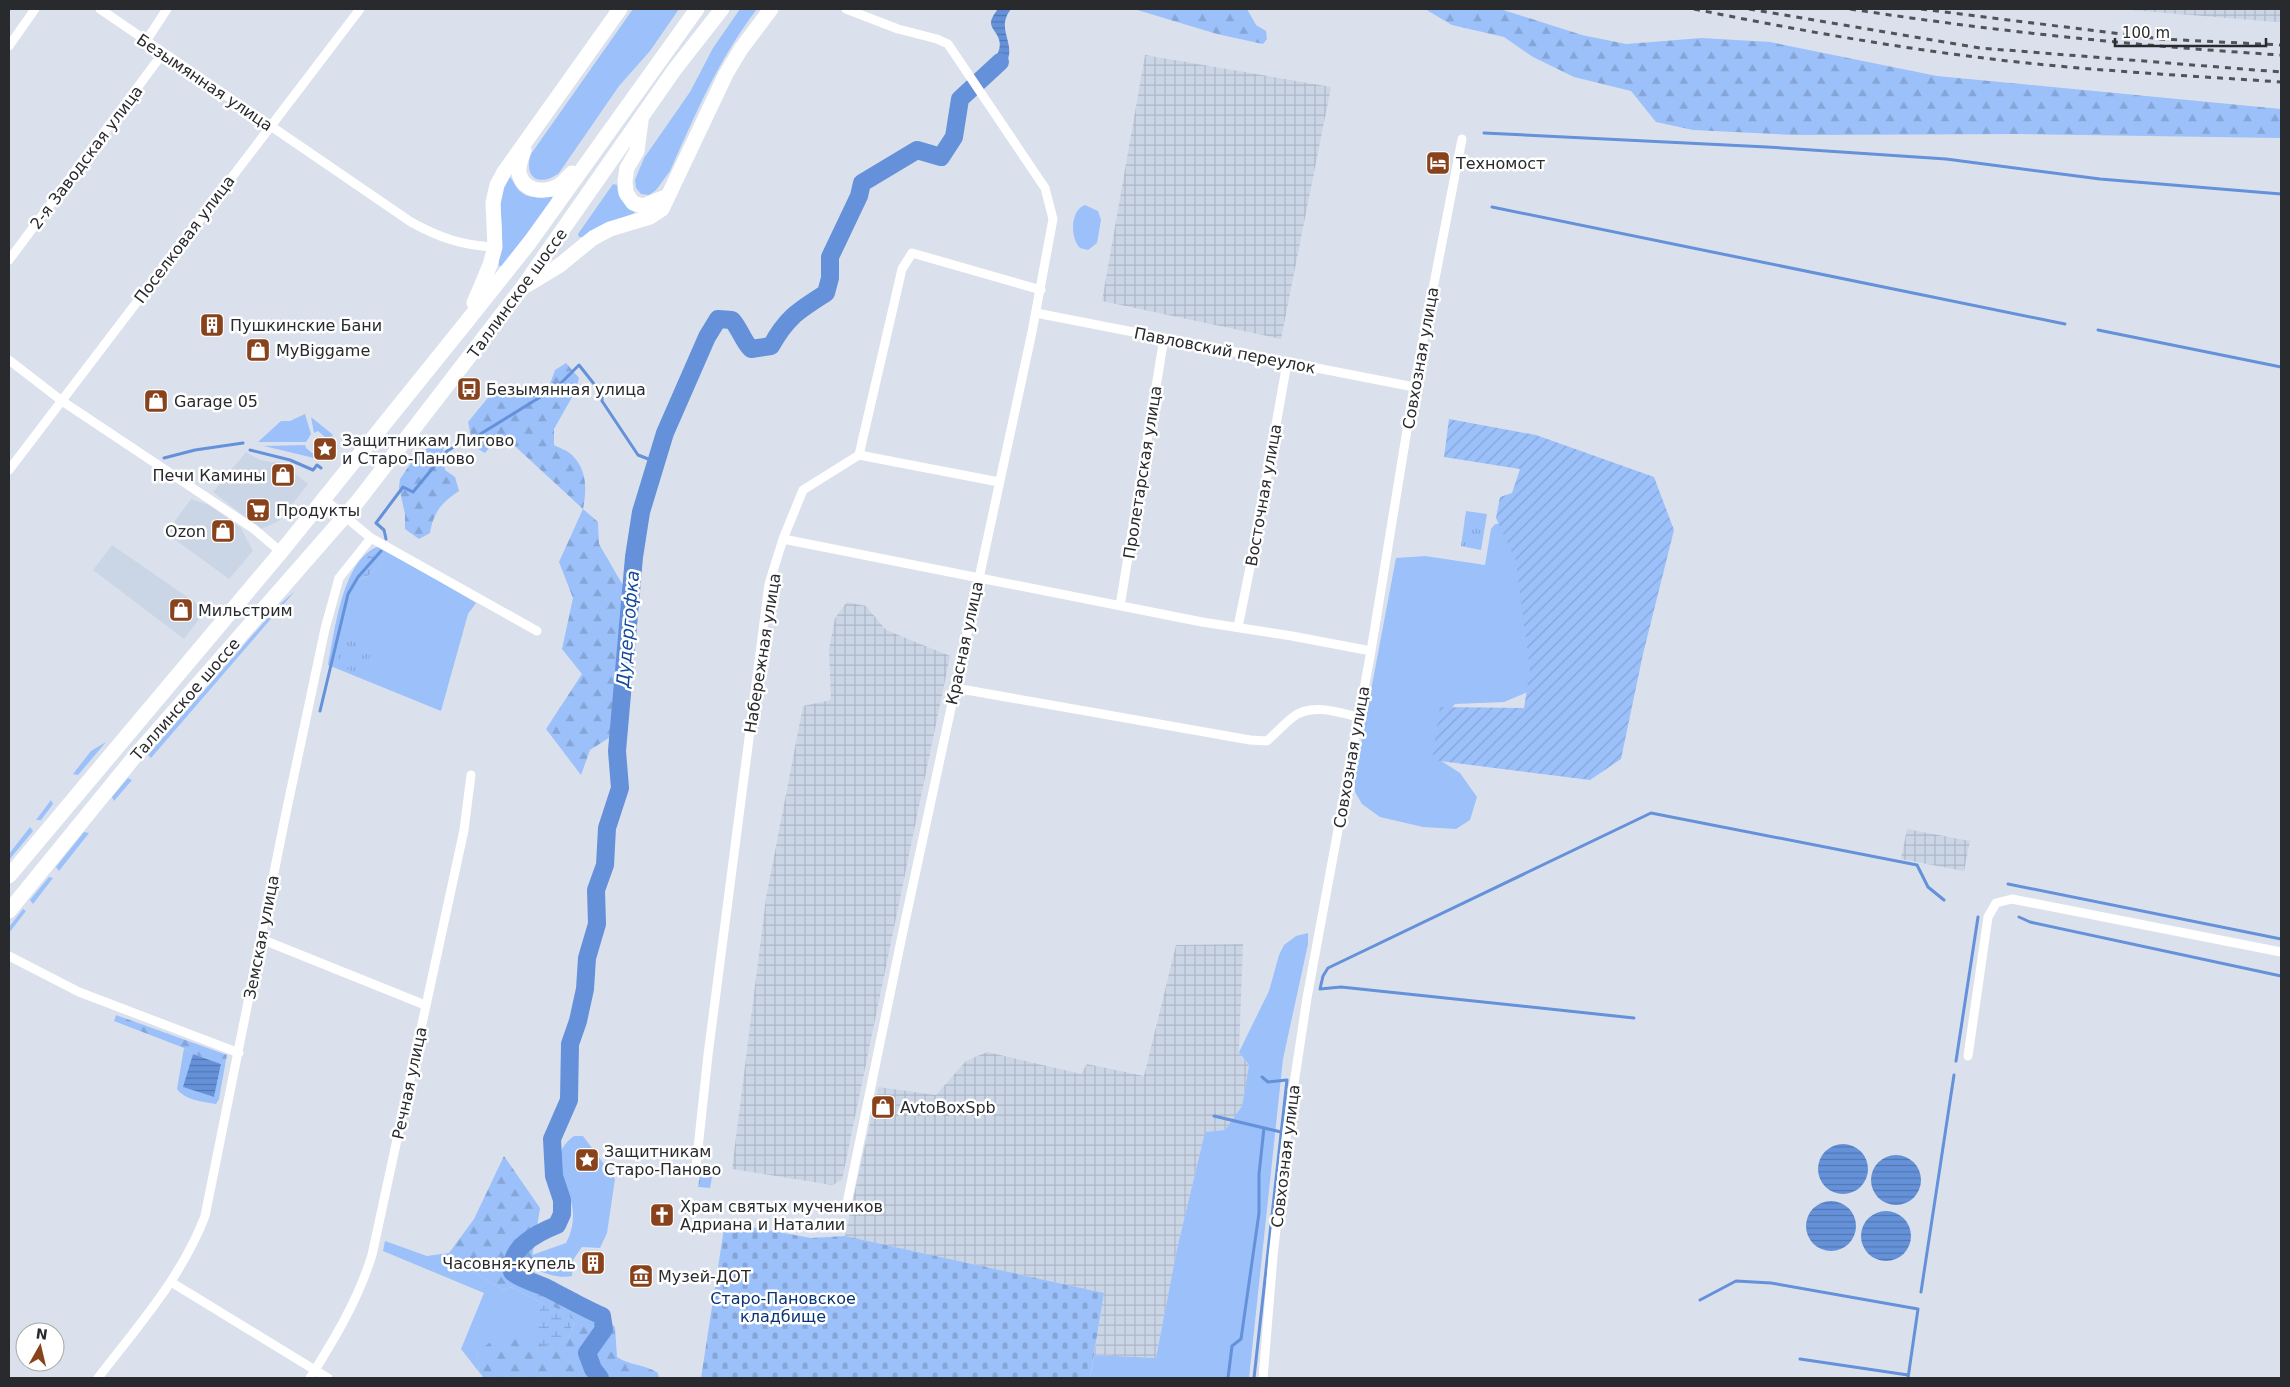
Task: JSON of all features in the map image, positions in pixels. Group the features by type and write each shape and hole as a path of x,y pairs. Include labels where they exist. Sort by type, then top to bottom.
{"main road":[{"path":"464,325 484,280 494,247 493,203 498,185 513,158 528,140 620,9"},
{"name":"Таллинское шоссе","path":"9,876 281,552 530,242 697,9"},
{"name":"Таллинское шоссе","path":"9,911 136,755 345,517 522,288 675,70 722,9"},
{"path":"522,288 560,265 593,238 610,229 650,217 662,209 726,74 741,49 771,9"},
{"path":"642,117 637,151 626,175 626,193 633,203 643,206 655,203 670,195"},
{"path":"528,140 520,162 519,172 529,188 539,191 559,186 595,151"}],"street":[{"path":"9,46 36,9"},
{"name":"Безымянная улица","path":"100,9 411,222 435,235 454,242 494,247"},
{"path":"146,41 167,9"},
{"name":"Поселковая улица","path":"9,470 269,126 360,9"},
{"name":"Красная улица","path":"846,9 898,29 937,39 948,44 1045,188 1050,203 1052,219 1051,237 1041,290 978,577 847,1203"},
{"name":"2-я Заводская улица","path":"9,260 163,53"},
{"name":"Совхозная улица","path":"1263,1378 1273,1256 1287,1130 1307,998 1371,651 1414,387 1462,139"},
{"path":"999,482 859,455 902,269 912,253 1041,290"},
{"name":"Павловский переулок","path":"1036,312 1414,387"},
{"name":"Пролетарская улица","path":"1120,606 1164,338"},
{"path":"9,360 62,401 254,529 281,552"},
{"name":"Восточная улица","path":"1238,627 1288,363"},
{"name":"Набережная улица","path":"696,1167 705,1074 769,584 803,490 859,455"},
{"path":"324,499 371,538 419,563 536,632"},
{"name":"Земская улица","path":"98,1378 171,1282 190,1251 205,1216 325,629 339,578 371,538"},
{"path":"784,539 1120,606 1371,651"},
{"path":"955,688 1250,740 1267,741 1294,716 1304,711 1335,712 1358,717"},
{"name":"Речная улица","path":"313,1374 349,1314 363,1286 372,1255 464,830 471,775"},
{"path":"1968,1056 1988,917 1996,903 2012,899 2281,952"},
{"path":"261,939 425,1004"},
{"path":"9,956 79,992 239,1052"},
{"path":"171,1282 313,1374 328,1378"}],"shaded area":[{"path":"998,9 1011,9 1005,22 1009,46 1008,59 999,73 987,85 980,74 995,57 1000,48 1000,42 991,23 992,17"},
{"path":"2118,9 2281,9 2281,22 2276,22"},
{"path":"1145,55 1331,87 1281,339 1102,301"},
{"path":"246,452 260,460 283,464 308,484 279,521 261,529 213,492"},
{"path":"191,499 209,505 241,528 253,551 229,579 166,533"},
{"path":"112,545 206,610 184,639 93,570"},
{"path":"847,602 866,606 886,630 950,656 842,1180 832,1185 732,1169 766,898 803,706 831,700 829,649 835,618"},
{"path":"1907,829 1970,841 1964,871 1901,859"},
{"path":"1243,944 1239,1052 1249,1065 1242,1106 1225,1130 1205,1132 1177,1249 1156,1358 1094,1355 1104,1293 845,1236 878,1087 936,1095 966,1061 987,1052 1081,1074 1087,1064 1144,1076 1176,945"},
{"path":"193,1054 221,1064 214,1097 183,1087"},
{"path":"1838,1144 1848,1144 1861,1151 1868,1164 1868,1174 1861,1187 1848,1194 1838,1194 1829,1190 1822,1183 1818,1174 1818,1164 1822,1155 1829,1148"},
{"path":"1891,1155 1901,1155 1914,1162 1921,1175 1921,1185 1914,1198 1901,1205 1891,1205 1882,1201 1875,1194 1871,1185 1871,1175 1875,1166 1882,1159"},
{"path":"1826,1201 1836,1201 1849,1208 1856,1221 1856,1231 1849,1244 1836,1251 1826,1251 1817,1247 1810,1240 1806,1231 1806,1221 1810,1212 1817,1205"},
{"path":"1881,1211 1891,1211 1904,1218 1911,1231 1911,1241 1904,1254 1891,1261 1881,1261 1872,1257 1865,1250 1861,1241 1861,1231 1865,1222 1872,1215"}],"green space":[{"path":"633,9 679,9 650,51 619,86 559,173 545,180 534,178 529,169 531,154"},
{"path":"740,9 757,9 719,67 670,171 656,190 649,195 641,194 636,188 635,180 644,158 690,92 713,48"},
{"path":"1134,9 1247,9 1256,25 1266,31 1267,39 1263,44 1217,34"},
{"path":"1425,9 1500,9 1582,35 1626,44 1702,38 1770,42 1937,76 2281,109 2281,138 2022,134 1793,135 1693,130 1656,122 1631,91 1574,77 1533,57 1504,37 1452,25"},
{"path":"510,177 517,188 524,194 533,197 552,197 553,200 502,266 499,266 502,238 501,198 505,183"},
{"path":"613,184 617,185 623,201 635,213 579,237 578,234"},
{"path":"1085,205 1098,211 1101,220 1097,243 1088,250 1080,248 1074,238 1073,231 1076,212"},
{"path":"566,363 579,378 575,392 554,429 554,445 570,454 581,467 585,480 583,509 504,436 498,437 485,453 473,446 468,422 491,394 522,397 549,387 555,370"},
{"path":"305,414 311,434 306,442 258,442 281,421 290,421"},
{"path":"311,417 333,436 326,438 318,431 314,433"},
{"path":"1449,419 1536,435 1654,477 1674,530 1643,654 1621,759 1590,780 1432,760 1440,707 1524,708 1530,670 1516,561 1496,518 1500,497 1512,493 1520,469 1444,457"},
{"path":"437,439 443,443 445,470 455,477 459,491 439,509 433,520 430,533 419,539 405,529 405,514 399,487 400,479 411,463"},
{"path":"305,445 312,453 318,452 322,456 314,458 264,446"},
{"path":"583,509 598,522 599,544 628,594 615,734 590,750 581,775 546,729 582,674 562,649 573,598 559,562"},
{"path":"1466,511 1487,514 1481,550 1461,546"},
{"path":"1508,523 1523,538 1537,688 1504,702 1455,704 1443,718 1435,757 1460,773 1477,797 1470,820 1456,829 1423,827 1380,817 1362,804 1355,792 1355,775 1396,558 1425,556 1485,565 1491,529 1495,524"},
{"path":"380,546 476,603 468,614 441,711 328,665 342,597 357,565 367,553","holes":["378,550 383,559 368,576 359,580 362,566 370,555"]},
{"path":"378,550 383,553 383,559 368,576 359,580 361,566 370,555"},
{"path":"295,591 151,758 148,755 277,607"},
{"path":"345,637 373,647 363,675 336,665"},
{"path":"106,742 78,775 73,774 91,751"},
{"path":"128,778 132,780 114,801 112,797"},
{"path":"51,800 53,804 41,820 36,820"},
{"path":"30,827 33,831 9,860 9,854"},
{"path":"84,832 89,833 59,871 56,867"},
{"path":"49,877 53,878 33,904 30,900"},
{"path":"23,909 26,911 9,933 9,927"},
{"path":"1308,933 1308,944 1283,1059 1249,1378 1090,1378 1094,1355 1156,1358 1177,1249 1205,1132 1225,1130 1242,1106 1249,1065 1239,1052 1269,991 1279,955 1284,945 1296,936"},
{"path":"116,1015 227,1055 226,1060 221,1064 193,1054 184,1048 114,1021"},
{"path":"184,1048 193,1054 184,1087 214,1097 221,1064 226,1060 219,1099 216,1104 189,1098 177,1089"},
{"path":"574,1136 583,1136 615,1179 607,1233 600,1248 582,1247 573,1260 572,1276 561,1277 531,1267 532,1255 566,1243 570,1233 573,1223 571,1201 560,1180 557,1165 562,1149"},
{"path":"504,1156 540,1208 530,1270 578,1294 615,1327 617,1357 653,1370 658,1373 659,1378 484,1378 479,1372 477,1352 496,1338 524,1337 559,1346 570,1335 574,1320 511,1287 503,1290 462,1265 449,1253 474,1219"},
{"path":"700,1175 712,1177 710,1188 698,1187"},
{"name":"Старо-Пановское кладбище","path":"725,1222 811,1238 845,1236 1104,1293 1090,1378 701,1378"},
{"path":"385,1241 427,1256 449,1253 462,1265 503,1290 511,1287 574,1320 573,1328 568,1338 559,1346 477,1352 479,1372 461,1349 484,1293 383,1251"},
{"path":"546,1303 570,1315 570,1335 557,1349 541,1345 536,1333 536,1318"}],"waterway":[{"name":"Дудергофка","path":"600,1378 593,1369 587,1353 604,1329 602,1316 545,1287 516,1275 512,1272 512,1263 515,1255 526,1242 541,1232 557,1225 562,1214 562,1200 554,1176 552,1139 569,1100 570,1044 578,1021 585,989 587,958 597,924 596,890 605,865 607,828 620,788 617,751 634,557 641,512 665,433 707,337 718,319 732,320 751,349 771,346 782,328 794,315 826,293 830,278 830,257 859,196 862,183 917,150 941,157 954,137 960,99 1000,62"},
{"path":"1484,133 1767,147 1946,159 2100,179 2281,194"},
{"path":"1492,207 2065,324"},
{"path":"2098,330 2281,367"},
{"path":"386,539 384,530 376,523 403,487 413,492 447,451 461,443 465,445 558,386 579,365 602,394 602,401 638,455 656,462"},
{"path":"164,458 195,450 243,443"},
{"path":"250,450 290,460 313,470 317,465 321,468"},
{"path":"320,711 348,594 358,577 381,551"},
{"path":"1634,1018 1341,987 1320,989 1323,976 1328,968 1651,813 1917,865 1928,887 1944,900"},
{"path":"2008,884 2281,939"},
{"path":"1956,1061 1978,917"},
{"path":"2019,917 2030,922 2281,976"},
{"path":"1921,1292 1954,1075"},
{"path":"1254,1378 1287,1080 1268,1082 1262,1077"},
{"path":"1214,1116 1281,1132"},
{"path":"1228,1378 1232,1346 1241,1339 1259,1213 1259,1174 1264,1128"},
{"path":"1700,1300 1736,1281 1771,1283 1918,1309 1908,1378"},
{"path":"1800,1359 1908,1375"}],"railway":[{"path":"1694,9 1834,36 2013,62 2281,82"},
{"path":"1749,9 1980,48 2281,72"},
{"path":"1850,9 2065,37 2281,55"},
{"path":"1921,9 2161,39 2281,45"}],"place":[{"name":"Техномост","path":"1438,163"},
{"name":"Пушкинские Бани","path":"212,325"},
{"name":"MyBiggame","path":"258,350"},
{"name":"Безымянная улица","path":"469,389"},
{"name":"Garage 05","path":"156,401"},
{"name":"Защитникам Лигово и Старо-Паново","path":"325,449"},
{"name":"Печи Камины","path":"283,475"},
{"name":"Продукты","path":"258,510"},
{"name":"Ozon","path":"223,531"},
{"name":"Мильстрим","path":"181,610"},
{"name":"AvtoBoxSpb","path":"883,1107"},
{"name":"Защитникам Старо-Паново","path":"587,1160"},
{"name":"Храм святых мучеников Адриана и Наталии","path":"662,1215"},
{"name":"Часовня-купель","path":"593,1263"},
{"name":"Музей-ДОТ","path":"641,1276"}]}
